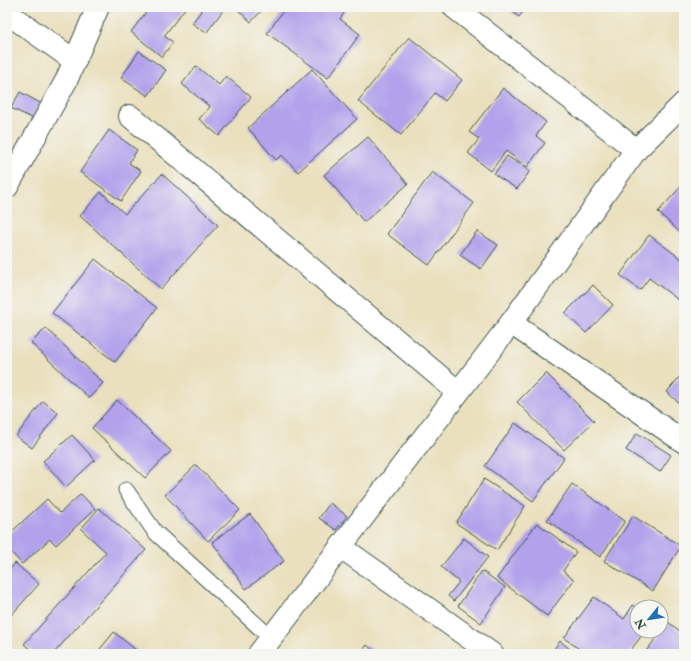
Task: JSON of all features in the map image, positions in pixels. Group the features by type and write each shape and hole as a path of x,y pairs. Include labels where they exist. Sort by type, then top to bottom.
{"street":[{"path":"7,187 66,81 98,7"},
{"path":"454,7 636,150"},
{"path":"7,13 75,61"},
{"path":"265,646 511,323 636,150 684,103"},
{"path":"130,116 458,392"},
{"path":"511,323 684,442"},
{"path":"341,546 492,654"}],"lane":[{"path":"126,490 155,532 265,646"}],"building":[{"path":"150,7 186,7 164,36 173,42 162,57 131,32"},
{"path":"204,7 225,8 206,33 192,23"},
{"path":"235,7 265,7 251,22"},
{"path":"286,7 348,7 340,19 360,34 328,78 267,33"},
{"path":"506,7 527,7 519,17"},
{"path":"409,37 462,80 445,101 435,93 401,135 358,101"},
{"path":"139,51 166,70 148,96 121,78"},
{"path":"196,66 219,85 226,76 251,97 219,136 199,119 210,107 182,84"},
{"path":"312,69 357,119 298,172 282,155 276,160 248,128"},
{"path":"503,88 546,122 536,136 545,143 527,167 506,151 491,171 468,153 479,139 469,132"},
{"path":"20,92 42,104 34,119 11,108"},
{"path":"109,130 137,150 129,163 141,171 121,201 80,172"},
{"path":"368,137 408,184 364,222 324,175"},
{"path":"7,149 19,155 7,182"},
{"path":"507,156 530,171 517,189 494,174"},
{"path":"432,172 474,203 429,265 387,234"},
{"path":"162,174 218,225 161,289 80,216 101,192 125,214"},
{"path":"684,183 684,236 658,212"},
{"path":"477,231 498,245 481,269 460,255"},
{"path":"649,235 684,261 684,304 649,278 640,290 620,275"},
{"path":"95,259 157,308 115,362 52,313"},
{"path":"593,285 613,305 586,333 565,313"},
{"path":"46,328 103,383 89,398 31,343"},
{"path":"546,373 594,421 564,450 517,402"},
{"path":"681,375 684,378 684,402 681,405 667,392"},
{"path":"117,400 171,451 145,478 92,428"},
{"path":"43,401 58,413 32,448 16,436"},
{"path":"515,423 564,458 533,501 485,466"},
{"path":"637,433 671,455 660,472 626,450"},
{"path":"72,435 95,460 66,487 43,461"},
{"path":"196,465 240,510 208,541 165,495"},
{"path":"484,479 525,506 497,550 456,523"},
{"path":"572,484 625,521 600,557 547,520"},
{"path":"81,494 95,509 56,545 50,539 22,564 7,548 7,536 47,499 60,513"},
{"path":"330,503 347,516 336,530 319,518"},
{"path":"99,508 146,550 53,654 35,654 24,644 106,552 81,529"},
{"path":"250,514 284,561 246,589 212,542"},
{"path":"633,516 681,546 653,591 604,561"},
{"path":"537,523 576,552 563,571 574,580 547,616 497,578"},
{"path":"464,538 488,557 454,601 448,596 459,582 441,567"},
{"path":"15,563 39,584 7,620 7,573"},
{"path":"482,571 505,587 481,623 458,606"},
{"path":"594,597 624,619 629,611 629,639 639,639 628,654 586,654 564,638"},
{"path":"669,623 684,634 684,654 644,654 655,639 669,639"},
{"path":"114,632 141,654 96,654"},
{"path":"560,641 576,654 550,654"},
{"path":"367,645 378,654 360,654"}]}
